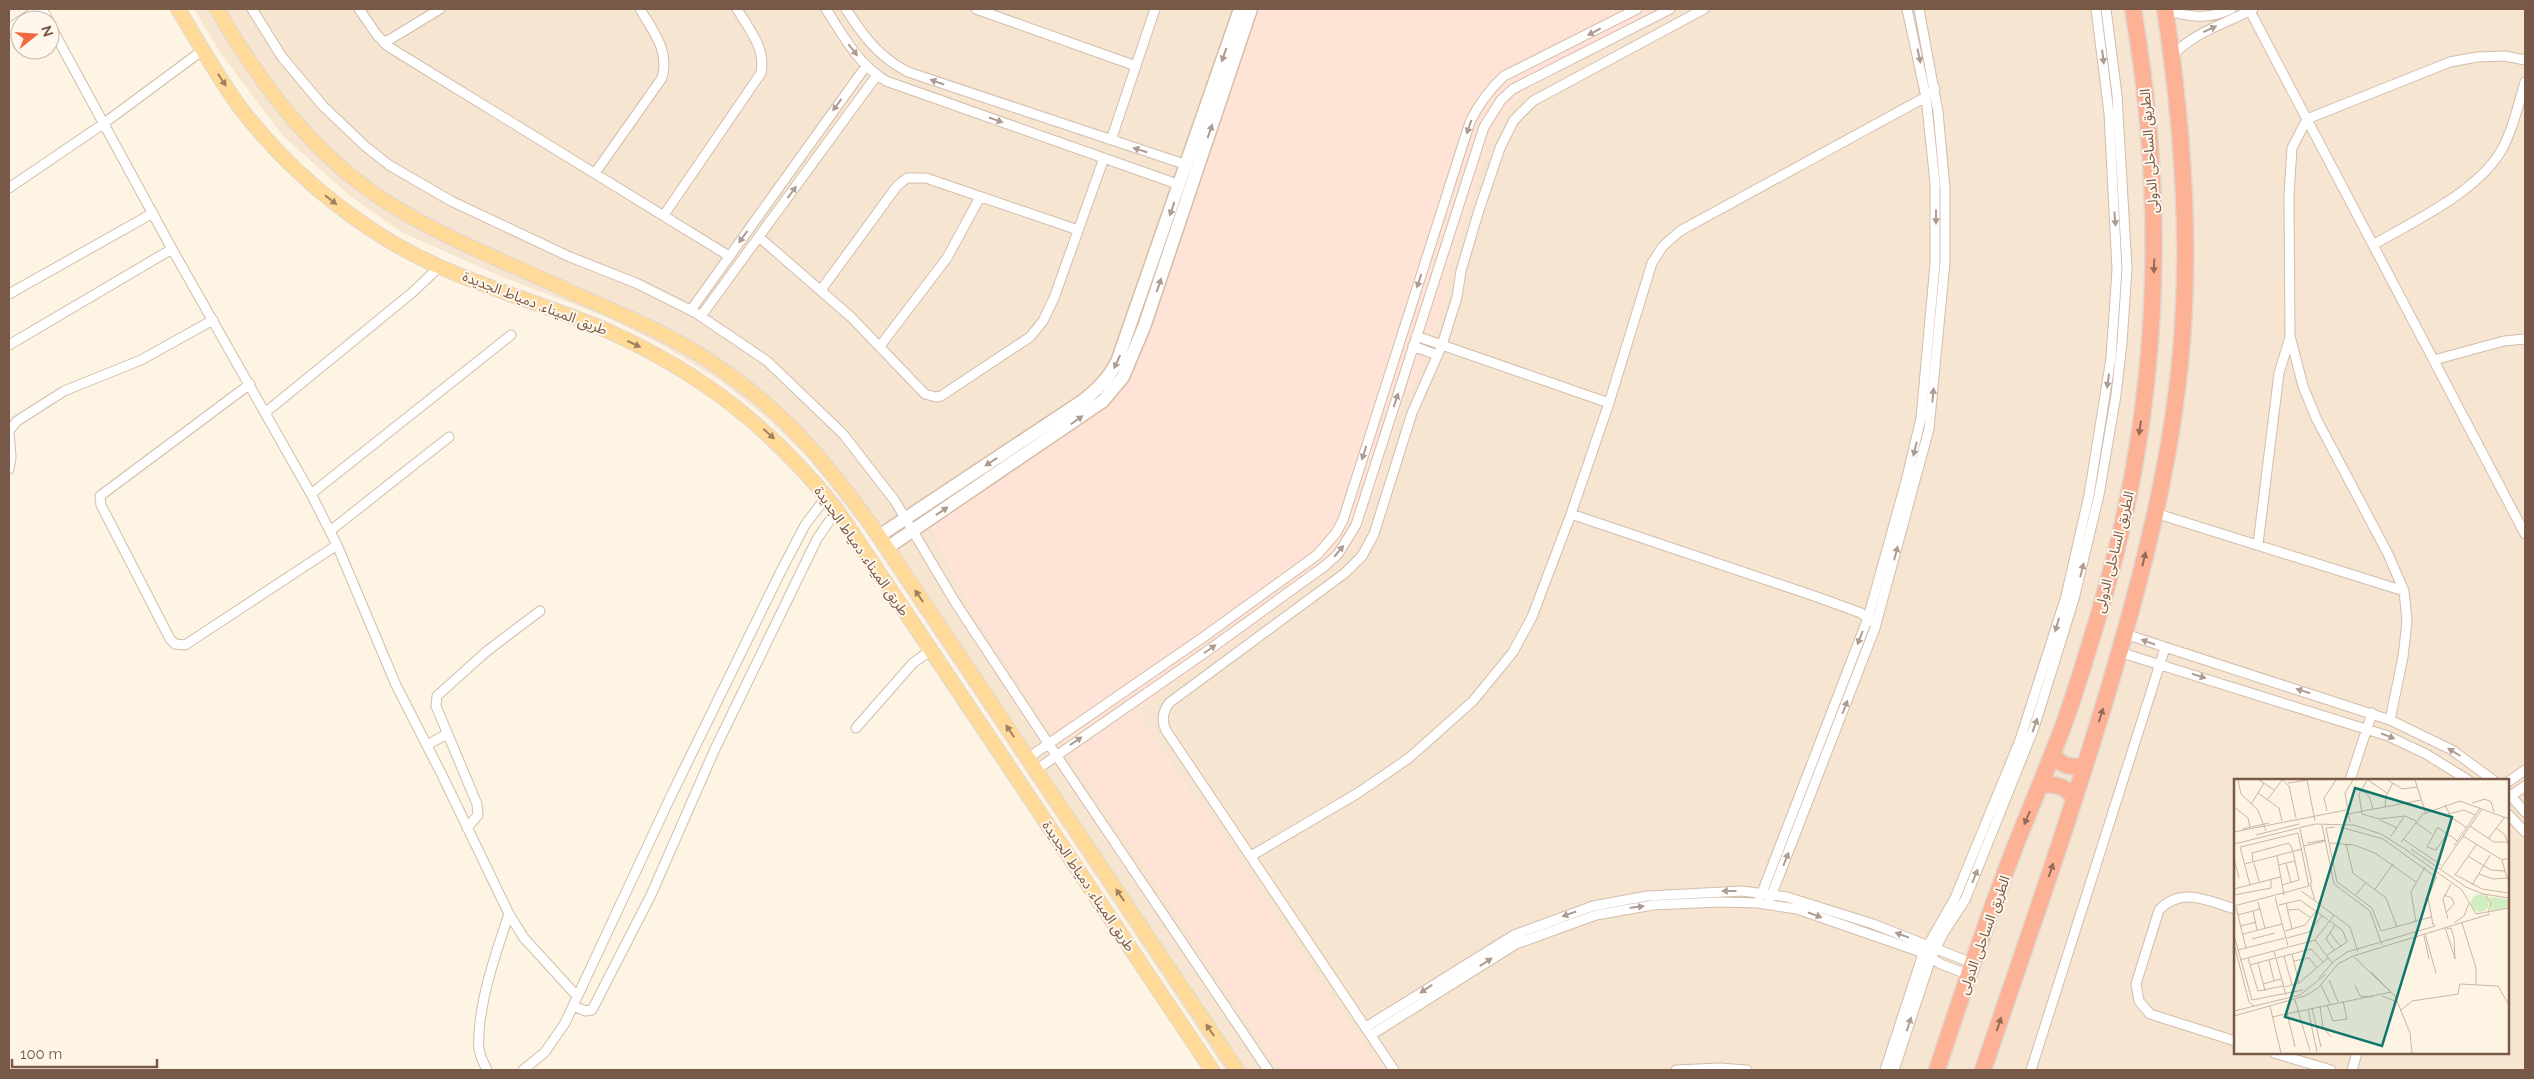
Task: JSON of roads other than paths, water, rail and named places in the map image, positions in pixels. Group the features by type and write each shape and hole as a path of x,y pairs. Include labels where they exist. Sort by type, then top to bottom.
{"highway":[{"name":"الطريق الساحلى الدولى","path":"1937,1070 2014,851 2053,755 2103,601 2124,517 2144,402 2152,328 2154,254 2153,179 2148,104 2133,9"},
{"path":"1983,1070 2075,798 2125,634 2155,514 2176,403 2185,289 2185,174 2179,98 2166,9"},
{"path":"2053,755 2058,761 2071,767 2085,765"},
{"path":"2041,785 2056,785 2070,792 2075,798"}],"main road":[{"name":"طريق الميناء, دمياط الجديدة","path":"178,9 243,110 268,140 325,196 389,241 440,266 607,331 651,352 694,376 734,404 772,436 827,496 837,510 1212,1070"},
{"name":"طريق الميناء, دمياط الجديدة","path":"218,9 246,57 289,116 328,156 371,191 435,229 618,313 709,361 750,389 788,422 822,458 879,536 1237,1070"},
{"path":"1075,866 1086,864 1092,854"},
{"path":"1086,882 1088,875 1093,870 1104,871"}],"street":[{"path":"252,9 282,57 306,86 342,126 389,165 450,201 546,246 636,283 691,310 767,361 820,410 869,464 906,518 955,602 1055,755 1268,1070"},
{"path":"360,9 384,43 729,256"},
{"path":"384,43 440,9"},
{"path":"595,173 662,78 664,52 640,9"},
{"path":"664,215 760,74 762,65 760,48 737,9"},
{"path":"826,9 842,36 866,66 877,75 896,85 1180,185"},
{"path":"846,9 870,44 888,60 908,72 1187,166"},
{"path":"976,9 1136,66"},
{"path":"1111,140 1155,9"},
{"path":"887,548 1090,411 1114,390 1130,362 1166,244 1180,185 1240,9"},
{"path":"879,536 1081,402 1103,383 1117,362 1166,244 1252,9"},
{"path":"1028,758 1317,555 1327,544 1343,520 1470,122 1478,105 1504,76 1637,9"},
{"path":"1036,770 1213,647 1326,565 1338,554 1356,525 1484,127 1501,100 1527,81 1580,57 1670,9"},
{"path":"1394,1070 1164,727 1163,714 1169,703 1346,573 1362,556 1374,534 1412,413 1442,345 1457,297 1461,271 1479,210 1500,148 1514,120 1533,101 1704,9"},
{"path":"1768,904 1767,893 1868,618 1912,460 1923,404 1936,237 1935,183 1926,97 1908,9"},
{"path":"1758,903 1767,893 1875,628 1920,466 1932,411 1944,272 1946,212 1942,142 1935,88 1919,9"},
{"path":"1886,1070 1927,956 1955,898 2025,726 2066,596 2099,445 2113,343 2117,269 2109,113 2096,9"},
{"path":"1932,946 1966,900 2034,728 2074,599 2109,444 2122,343 2127,268 2117,95 2106,9"},
{"path":"2166,9 2181,15 2201,17 2221,14 2231,9"},
{"path":"2172,56 2181,46 2198,34 2251,10 2525,534"},
{"path":"60,44 152,214 311,494 337,545 396,685 508,914 524,938 577,996"},
{"path":"9,188 103,124 203,50"},
{"path":"2390,720 2403,658 2407,621 2404,591 2388,554 2316,418 2303,386 2290,336 2288,195 2292,148 2307,119 2450,62 2477,57 2505,56 2525,60"},
{"path":"691,310 866,66"},
{"path":"701,316 877,75"},
{"path":"2374,245 2477,181 2490,167 2502,150 2510,132 2525,82"},
{"path":"1251,856 1390,771 1439,733 1474,701 1504,665 1527,628 1571,514 1609,403 1648,272 1657,254 1670,238 1926,97 1935,88"},
{"path":"759,237 821,290 880,346 926,394 936,398 1030,337 1037,329 1050,308 1104,158"},
{"path":"821,290 901,182 920,177 1078,230"},
{"path":"880,346 947,258 980,197"},
{"path":"9,294 152,214"},
{"path":"9,345 172,249"},
{"path":"266,412 413,292 440,266"},
{"path":"9,469 11,456 9,431 17,421 64,391 132,364 213,320"},
{"path":"311,494 511,335"},
{"path":"1416,336 1609,403"},
{"path":"2258,544 2279,373 2290,336"},
{"path":"2434,360 2504,340 2525,338"},
{"path":"1413,346 1437,355"},
{"path":"250,384 100,496 101,505 170,639 175,644 185,645 337,545"},
{"path":"330,531 449,436"},
{"path":"523,1070 536,1061 553,1043 573,1006 670,798 792,550 805,525 827,496"},
{"path":"573,1006 586,1011 592,1010 651,895 714,751 813,548 837,510"},
{"path":"1571,514 1820,598 1868,618 1875,628"},
{"path":"2155,514 2258,544 2404,591"},
{"path":"467,828 478,816 477,804 436,706 439,692 487,651 540,611"},
{"path":"2125,634 2390,720 2452,750 2492,779"},
{"path":"2031,1070 2165,648"},
{"path":"856,728 913,663 930,651"},
{"path":"2119,652 2367,729 2407,744 2466,779"},
{"path":"2350,779 2372,713"},
{"path":"427,745 447,734"},
{"path":"2509,781 2525,770"},
{"path":"2525,786 2509,796 2525,812"},
{"path":"2509,815 2525,832"},
{"path":"1368,1031 1500,942 1576,912 1611,902 1647,896 1722,891 1767,893 1816,904 1932,946 1971,969"},
{"path":"2234,909 2192,896 2174,898 2166,903 2159,910 2136,984 2139,1001 2150,1014 2234,1041"},
{"path":"1368,1031 1503,950 1580,920 1613,910 1660,904 1758,903 1797,909 1927,956 1971,969"},
{"path":"488,1070 480,1056 480,1032 489,975 508,914"},
{"path":"1894,1070 1927,956"},
{"path":"2277,1054 2331,1070"},
{"path":"2352,1070 2358,1054"},
{"path":"1676,1070 1719,1068 1748,1070"}]}
